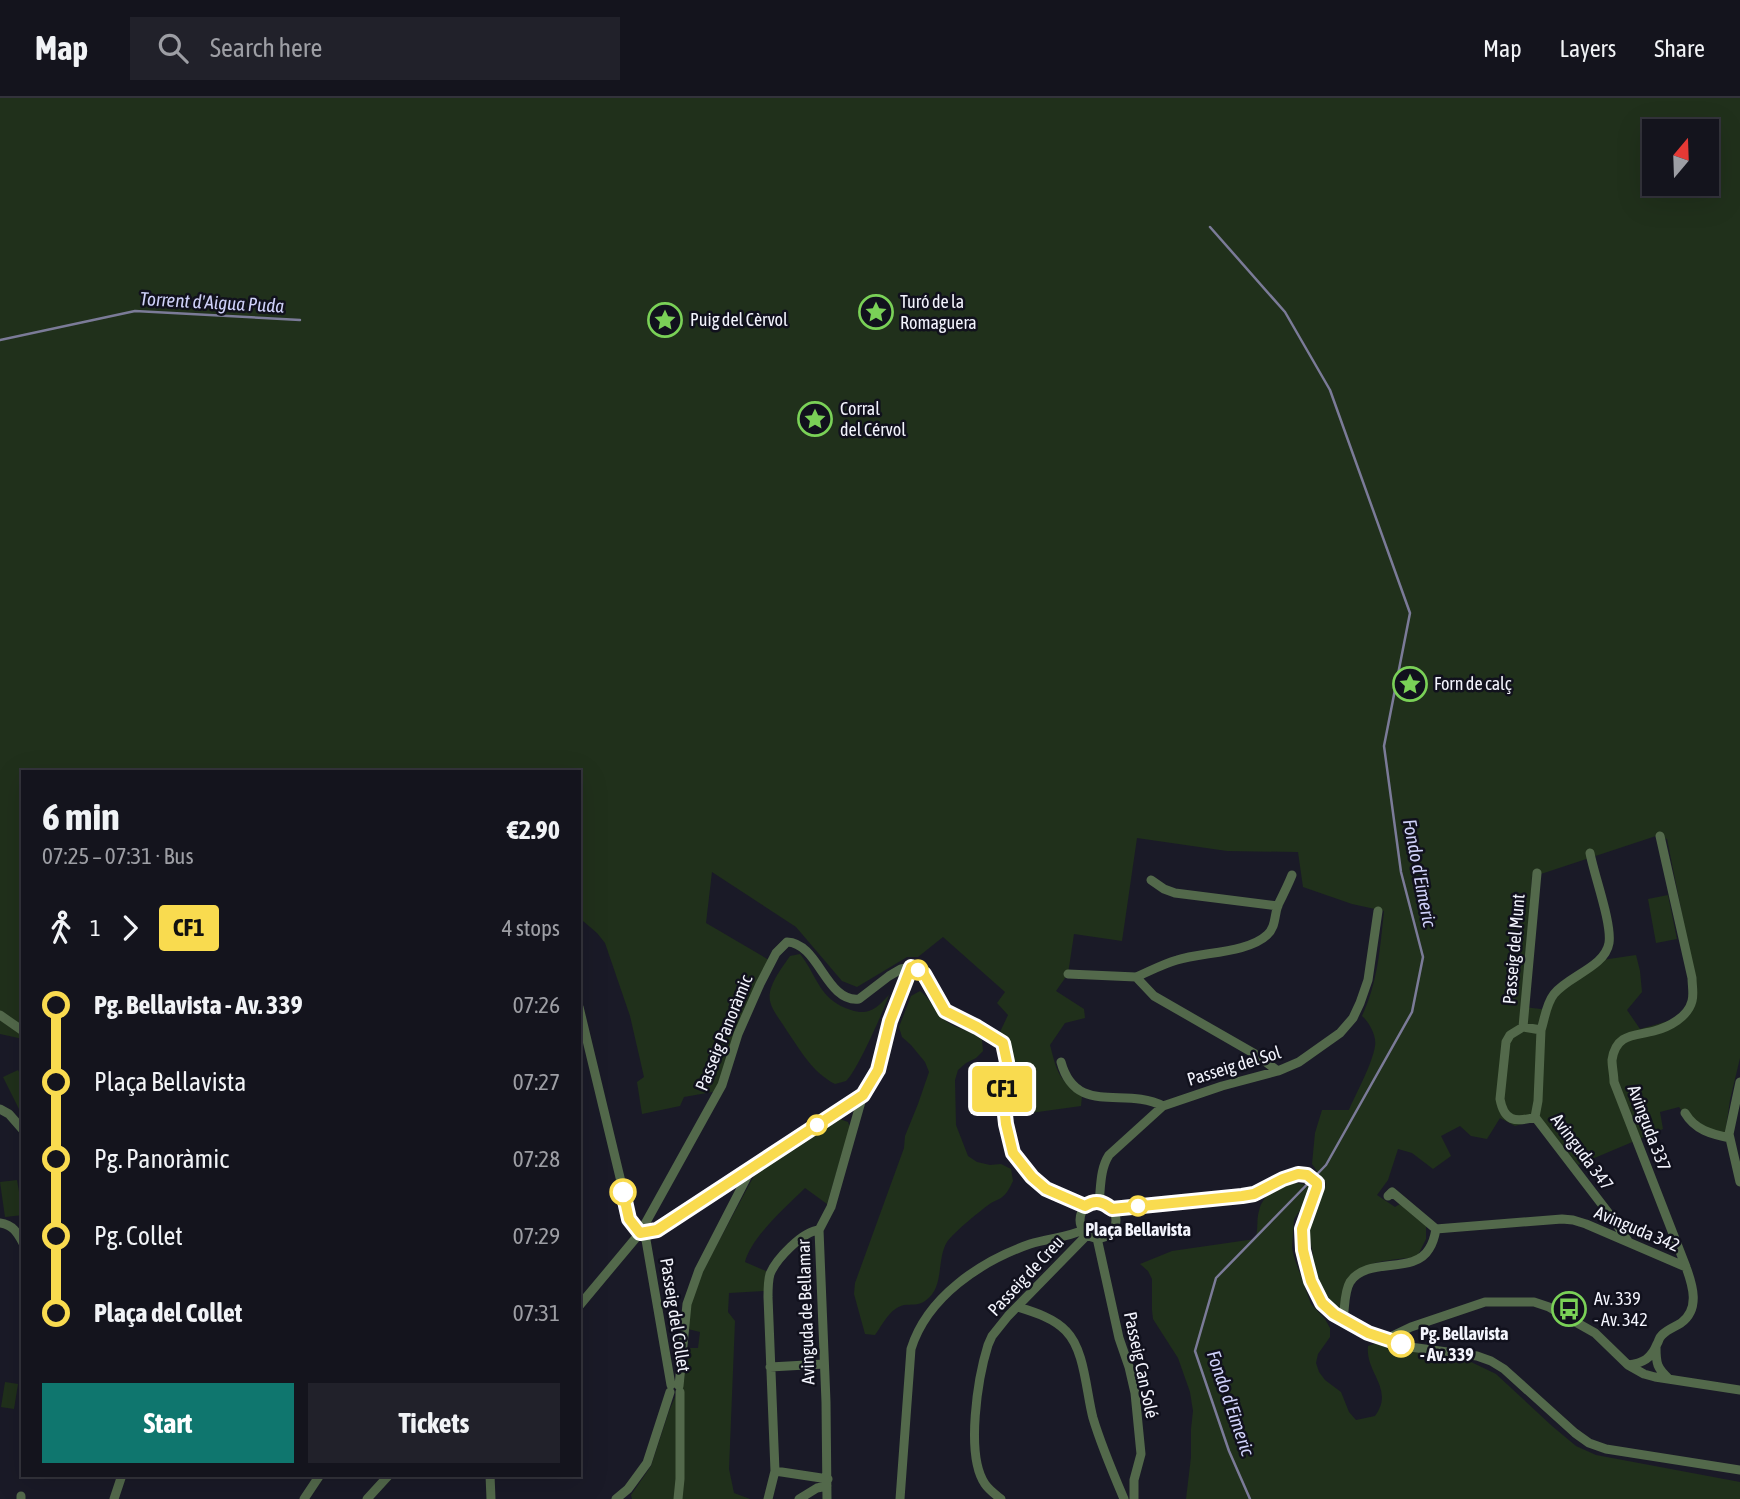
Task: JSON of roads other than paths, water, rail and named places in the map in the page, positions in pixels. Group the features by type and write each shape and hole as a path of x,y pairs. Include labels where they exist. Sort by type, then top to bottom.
{"street":[{"name":"Avinguda 337","path":"1660,836 1692,978 1693,999 1682,1016 1671,1024 1655,1031 1631,1035 1621,1041 1612,1061 1614,1082 1686,1267"},
{"path":"1541,1030 1523,1027 1510,1035 1506,1042 1500,1099 1502,1108 1513,1120 1523,1121 1535,1117 1541,1030 1549,1001 1556,992 1599,960 1609,944 1608,925 1590,853"},
{"name":"Passeig del Munt","path":"1523,1027 1537,873"},
{"path":"1068,974 1136,977 1177,960 1252,945 1271,929 1292,875"},
{"path":"1151,880 1175,893 1278,906"},
{"name":"Passeig del Sol","path":"1099,1202 1103,1167 1109,1155 1163,1106 1278,1071 1299,1062 1339,1033 1353,1018 1368,980 1378,911"},
{"name":"Passeig Panoràmic","path":"640,1233 722,1085 738,1034 760,984 783,945 797,942 835,988 853,999 859,999 901,969 911,967"},
{"path":"911,967 924,974 945,1011 1003,1043 1007,1062 1002,1087 1003,1099 1013,1153 1032,1177 1046,1189 1085,1206"},
{"name":"Avinguda de Bellamar","path":"827,1499 819,1234 833,1200 863,1095 878,1070 890,1021 911,967"},
{"path":"1136,977 1154,996 1255,1054 1278,1071"},
{"path":"0,1014 21,1030"},
{"name":"Passeig del Collet","path":"581,1015 629,1219 646,1240 667,1367 675,1389"},
{"path":"1061,1062 1070,1083 1077,1090 1100,1097 1153,1100 1163,1106"},
{"path":"1740,1082 1729,1134 1740,1182"},
{"path":"581,1304 640,1233 657,1230 863,1095"},
{"path":"0,1109 9,1114 21,1128"},
{"path":"835,1112 849,1116 853,1129"},
{"path":"1685,1113 1695,1125 1705,1131 1730,1138"},
{"name":"Avinguda 347","path":"1535,1117 1628,1241"},
{"path":"678,1499 680,1479 675,1389 687,1304 699,1270 751,1169"},
{"path":"1112,1209 1254,1194 1283,1179 1303,1173 1312,1178 1317,1187 1302,1229 1303,1250 1311,1281 1322,1303 1343,1320 1368,1333 1410,1347 1477,1356 1491,1361 1504,1369 1575,1433 1606,1450 1740,1470"},
{"path":"732,1182 741,1187"},
{"path":"1343,1320 1350,1282 1359,1274 1368,1269 1413,1261 1422,1257 1430,1248 1436,1229 1392,1192 1388,1196"},
{"path":"1099,1202 1112,1209 1115,1215 1114,1228 1104,1237 1097,1238 1085,1232 1080,1222 1080,1214 1085,1206 1099,1202"},
{"name":"Avinguda 342","path":"1436,1229 1573,1220 1686,1267 1694,1289 1693,1306 1683,1321 1661,1336 1645,1362 1628,1365"},
{"path":"0,1223 8,1224 17,1231 21,1239"},
{"path":"901,1499 911,1349 920,1327 950,1291 991,1262 1032,1243 1085,1232"},
{"name":"Passeig de Creu","path":"1001,1499 985,1484 979,1472 975,1433 976,1402 988,1345 997,1329 1085,1232"},
{"path":"768,1499 775,1471 768,1297 770,1274 785,1253 801,1238 819,1234"},
{"name":"Passeig Can Solé","path":"1097,1238 1119,1338 1135,1393 1141,1454 1134,1499"},
{"path":"1388,1338 1410,1327 1485,1302 1534,1303 1549,1307 1595,1333 1628,1365 1644,1374 1740,1390"},
{"path":"1017,1307 1056,1322 1073,1339 1093,1418 1124,1499"},
{"path":"1656,1347 1658,1367 1670,1379"},
{"path":"770,1367 824,1364"},
{"path":"616,1499 628,1489 647,1463 675,1389"},
{"path":"775,1471 828,1482"},
{"path":"114,1499 121,1477"},
{"path":"304,1499 319,1477"},
{"path":"367,1499 386,1477"},
{"path":"490,1477 491,1499"},
{"path":"799,1499 828,1482"}],"waterway":[{"name":"Fondo d'Eimeric","path":"1210,227 1285,312 1330,390 1410,613 1384,746 1401,872 1423,957 1412,1012 1326,1165 1216,1278 1195,1351 1229,1451 1250,1499"},
{"name":"Torrent d'Aigua Puda","path":"0,340 135,311 300,320"}],"place":[{"name":"Turó de la Romaguera","path":"876,312"},
{"name":"Puig del Cèrvol","path":"665,320"},
{"name":"Corral del Cérvol","path":"815,419"},
{"name":"Forn de calç","path":"1410,684"},
{"name":"Plaça Bellavista","path":"1138,1206"},
{"name":"Av. 339 - Av. 342","path":"1569,1309"},
{"name":"Pg. Bellavista - Av. 339","path":"1401,1344"}]}
